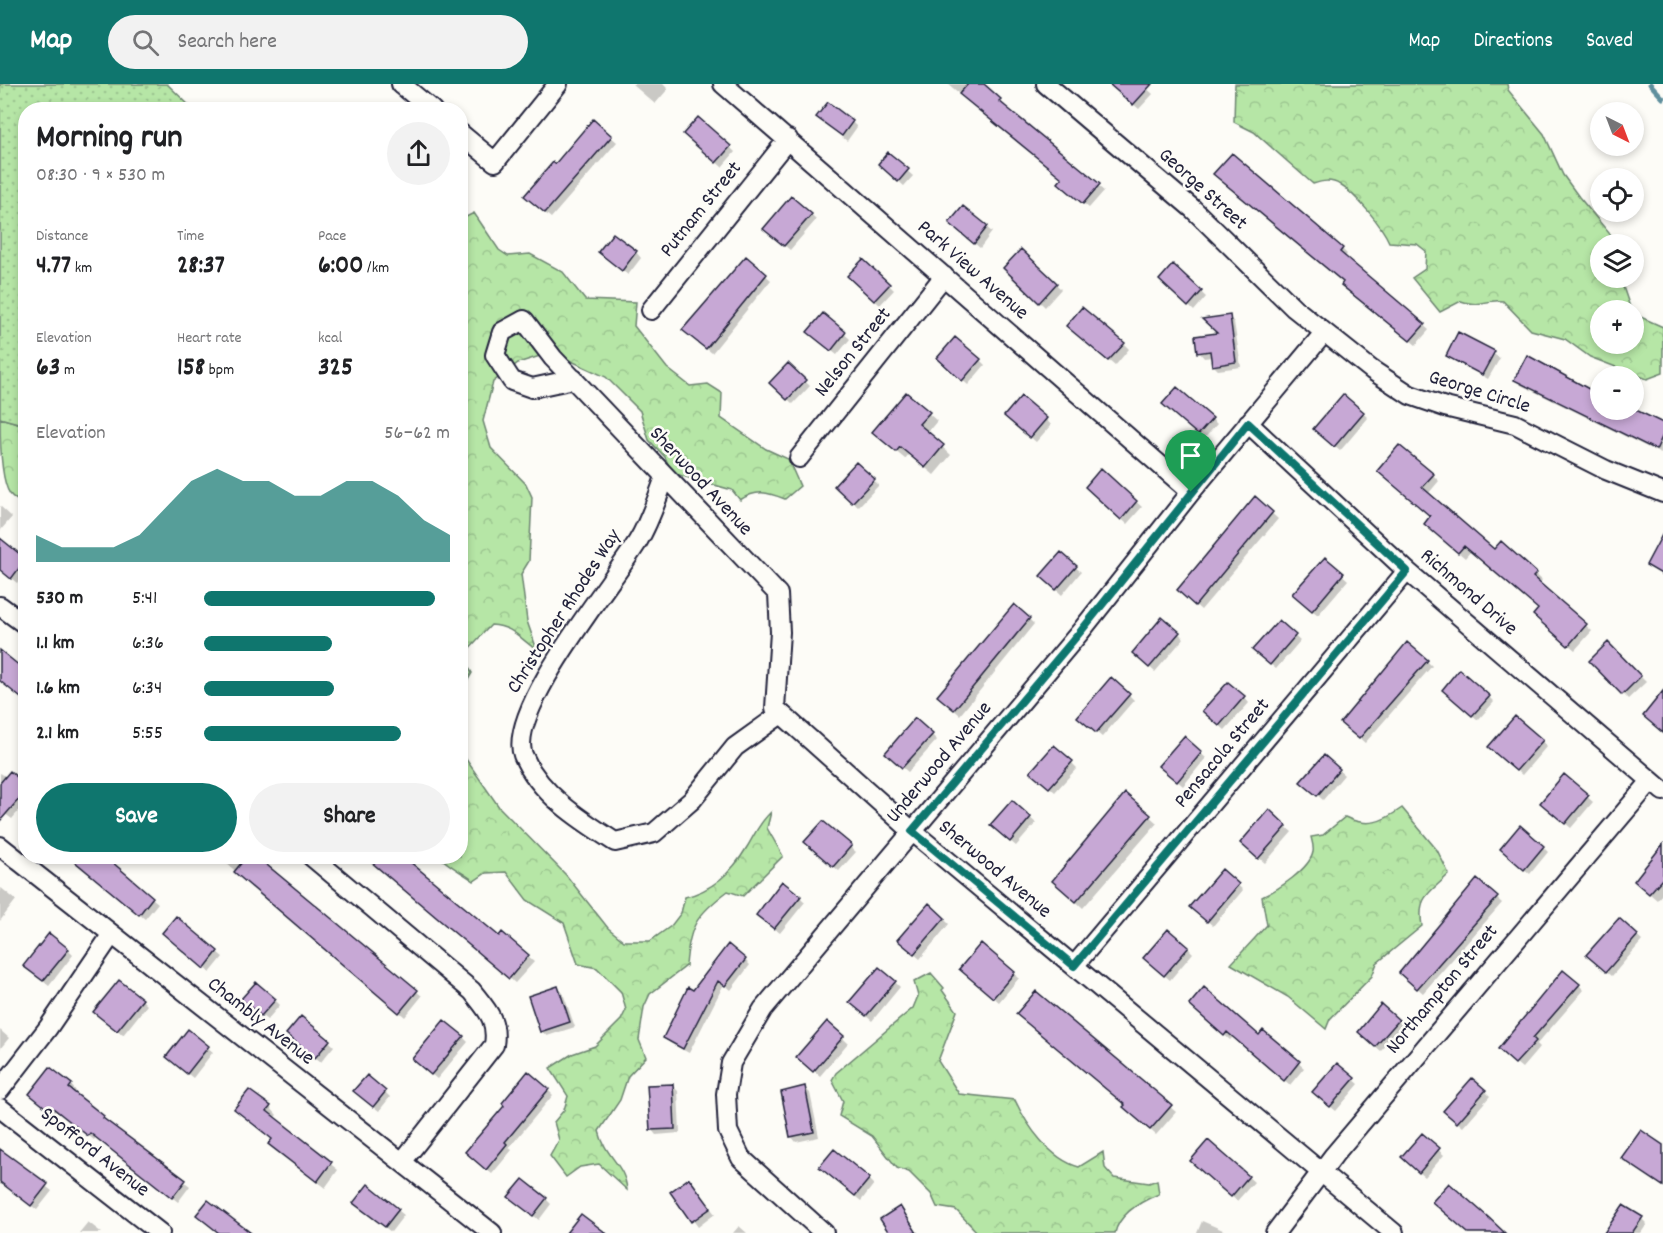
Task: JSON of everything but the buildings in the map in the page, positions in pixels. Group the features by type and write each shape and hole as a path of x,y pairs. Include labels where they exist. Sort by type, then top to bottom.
{"street":[{"path":"401,84 422,102"},
{"path":"468,140 495,162 558,84"},
{"name":"Park View Avenue","path":"723,84 1191,492"},
{"name":"George Street","path":"1046,84 1193,209 1294,308 1324,333"},
{"name":"Putnam Street","path":"651,310 788,139"},
{"name":"Nelson Street","path":"799,458 944,276"},
{"name":"Underwood Avenue","path":"824,1233 741,1158 728,1131 726,1094 731,1063 763,1009 1081,631 1191,492 1324,333"},
{"name":"George Circle","path":"1324,333 1410,395 1445,407 1515,424 1606,470 1663,493"},
{"name":"Sherwood Avenue","path":"574,379 778,594 780,632 775,708 912,831 1394,1233"},
{"name":"Richmond Drive","path":"1248,423 1407,571 1657,786"},
{"name":"Christopher Rhodes Way","path":"665,477 648,522 637,542 603,588 555,663 526,715 522,753 537,778 576,817 615,842 654,833 692,800 735,747 781,714"},
{"name":"Pensacola Street","path":"1074,966 1407,571"},
{"path":"0,606 18,619"},
{"name":"Northampton Street","path":"1275,1233 1322,1173 1657,786"},
{"name":"Chambly Avenue","path":"0,846 18,860"},
{"name":"Chambly Avenue","path":"23,864 492,1233"},
{"path":"321,864 472,991 488,1012 496,1029 494,1045 402,1162"},
{"path":"0,1090 48,1029 112,934"},
{"name":"Spofford Avenue","path":"0,1108 160,1233"}],"green space":[{"path":"0,84 167,84 186,102 18,102 18,423 0,418"},
{"path":"1235,84 1507,84 1508,90 1544,134 1563,175 1590,210 1590,222 1600,222 1610,234 1590,234 1590,288 1623,288 1628,300 1590,300 1590,354 1644,354 1644,318 1663,327 1663,373 1647,379 1644,378 1644,366 1613,366 1590,357 1565,339 1531,330 1503,301 1474,304 1461,301 1440,312 1412,278 1425,269 1426,251 1417,244 1389,242 1368,211 1346,189 1330,181 1313,184 1254,132 1234,122"},
{"path":"474,213 499,250 508,256 530,254 563,272 585,300 636,302 634,326 667,368 690,386 708,384 722,393 721,418 766,449 788,459 800,486 785,499 757,493 740,500 732,490 672,473 665,457 649,440 640,411 606,377 567,359 540,356 518,363 493,382 483,421 491,448 526,484 532,497 529,561 521,574 527,621 537,650 511,630 491,625 468,650 468,216"},
{"path":"0,418 18,423 18,501 10,494 7,487 1,458"},
{"path":"468,666 472,673 468,680"},
{"path":"468,762 499,807 566,875 608,928 624,941 650,941 671,926 681,913 685,897 704,890 721,879 741,856 760,824 771,812 767,828 783,856 743,896 728,891 708,907 692,931 686,966 650,994 644,1007 639,1040 646,1057 628,1076 620,1100 599,1131 606,1148 623,1173 627,1190 599,1164 580,1167 566,1177 550,1156 559,1140 554,1122 564,1110 568,1096 550,1068 572,1054 595,1046 621,1020 626,1010 621,992 597,968 578,964 564,923 527,900 506,872 486,873 474,881 448,864 468,864"},
{"path":"1402,808 1437,850 1449,874 1426,896 1421,908 1422,926 1377,963 1372,976 1330,1019 1326,1029 1288,997 1231,964 1267,925 1262,897 1300,872 1311,859 1313,844 1311,837 1323,835 1345,817 1361,822 1375,822"},
{"path":"931,973 944,988 942,990 957,1011 938,1061 959,1094 1015,1100 1033,1131 1049,1149 1068,1163 1079,1167 1103,1152 1105,1168 1114,1178 1149,1183 1157,1180 1159,1194 1139,1204 1126,1214 1115,1233 978,1233 956,1210 937,1207 931,1194 909,1172 897,1168 872,1136 839,1116 843,1101 832,1080 836,1073 913,1008 918,996 914,982"}],"waterway":[{"path":"1650,84 1663,98"}],"route":[{"path":"1248,423 1407,571 1074,966 912,831 1081,631 1191,492 1248,423"}]}
